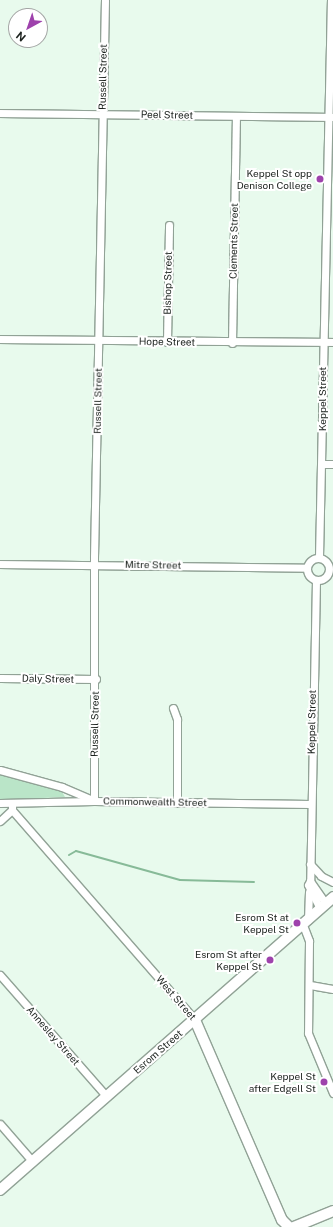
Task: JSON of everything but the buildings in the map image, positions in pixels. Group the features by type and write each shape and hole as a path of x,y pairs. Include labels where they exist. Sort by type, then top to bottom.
{"street":[{"name":"Russell Street","path":"94,801 96,679 94,564 105,0"},
{"name":"Keppel Street","path":"319,557 323,464 324,343 331,117 331,0"},
{"name":"Peel Street","path":"0,113 331,117"},
{"name":"Clements Street","path":"232,342 236,116"},
{"name":"Bishop Street","path":"167,342 170,225"},
{"name":"Hope Street","path":"0,339 167,342 333,342"},
{"path":"323,464 333,464"},
{"path":"319,557 331,565 329,577 316,580 308,575 306,568 310,560 319,557"},
{"name":"Mitre Street","path":"0,564 94,564 306,568"},
{"name":"Keppel Street","path":"316,580 310,804 310,881 305,923 309,938 310,985 308,1033 333,1093"},
{"name":"Daly Street","path":"0,678 96,679"},
{"path":"173,708 177,720 177,803"},
{"path":"0,770 62,787 94,801"},
{"name":"Commonwealth Street","path":"0,803 12,807 94,801 310,804"},
{"path":"0,821 12,807"},
{"name":"West Street","path":"12,807 195,1020 282,1220 288,1227"},
{"path":"310,864 321,876 333,882"},
{"path":"310,881 326,903"},
{"path":"309,892 326,903"},
{"name":"Esrom Street","path":"0,1190 195,1020 326,903"},
{"name":"Annesley Street","path":"0,974 107,1097"},
{"path":"310,985 333,989"},
{"path":"0,1124 33,1162"},
{"path":"294,1227 333,1211"}],"green space":[{"path":"0,773 61,790 65,797 0,800"}],"waterway":[{"path":"69,855 76,851 180,880 254,882"}],"place":[{"name":"Keppel St opp Denison College","path":"320,179"},
{"name":"Esrom St at Keppel St","path":"297,923"},
{"name":"Esrom St after Keppel St","path":"270,960"},
{"name":"Keppel St after Edgell St","path":"324,1082"}]}
